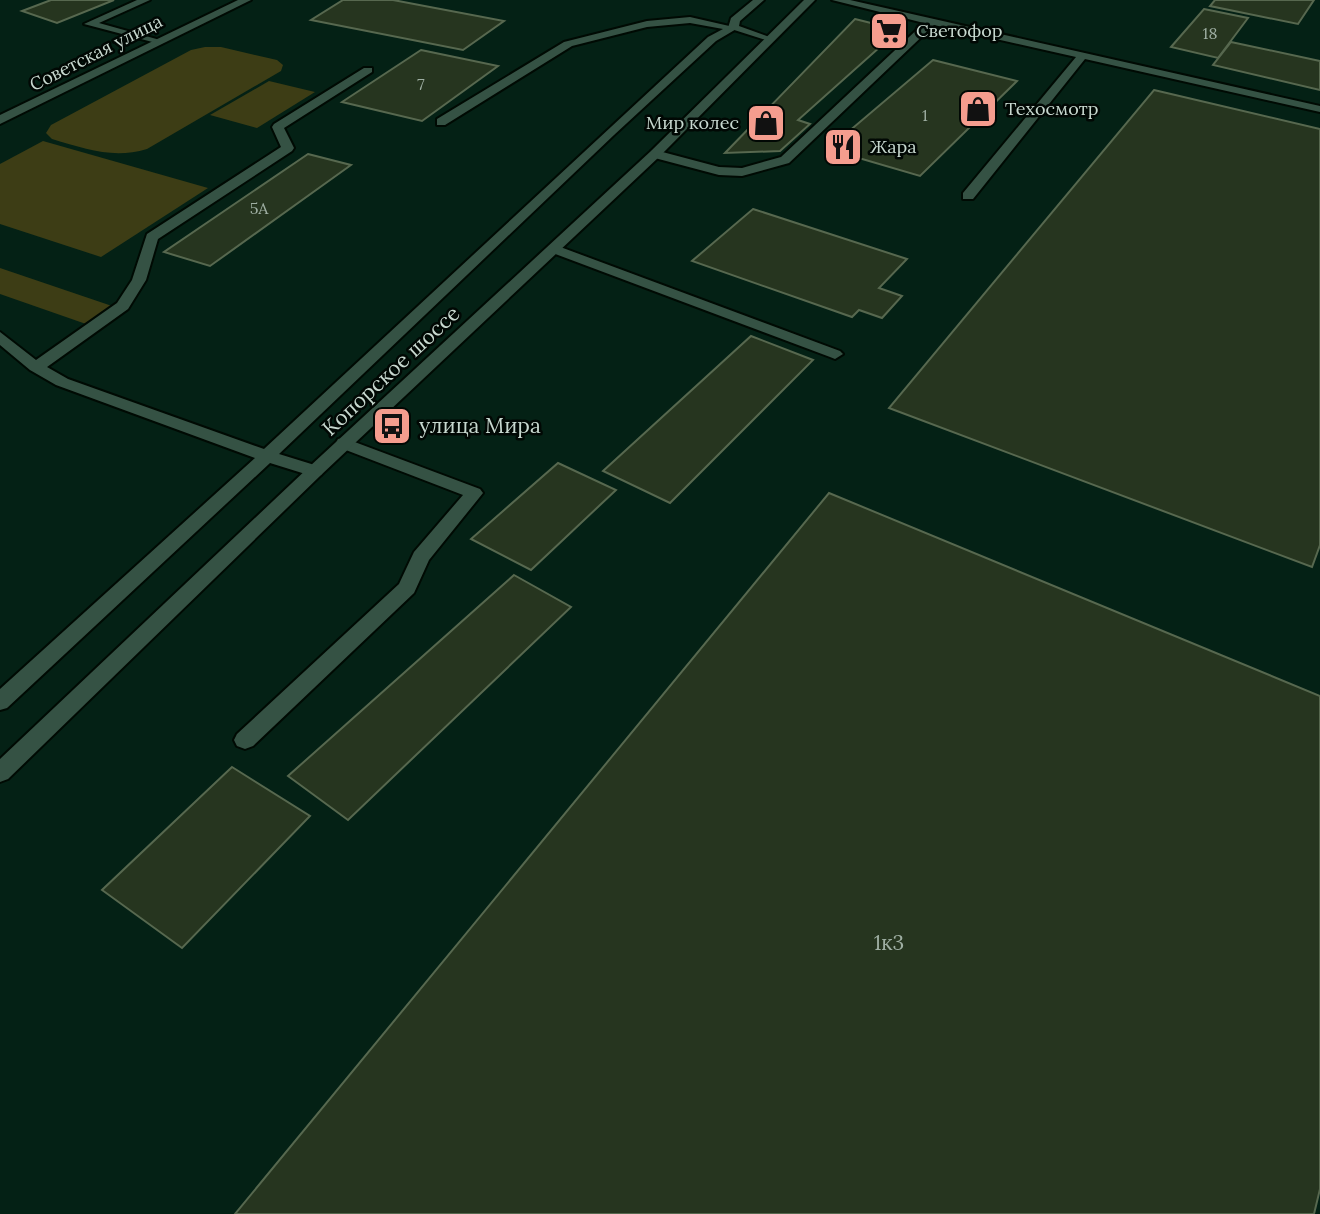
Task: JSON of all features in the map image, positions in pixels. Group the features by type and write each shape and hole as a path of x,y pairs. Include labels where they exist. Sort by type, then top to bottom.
{"main road":[{"path":"145,0 89,24 156,42"},
{"name":"Советская улица","path":"0,120 246,0"},
{"path":"0,702 267,456 610,132 712,39 733,28 735,20 759,0"},
{"name":"Копорское шоссе","path":"0,773 314,471 655,154 810,0"},
{"path":"837,0 1320,109"},
{"path":"441,122 568,44 658,23 690,20 733,28 768,40"},
{"path":"655,154 719,171 742,172 785,160 932,21"},
{"path":"968,196 1083,55"},
{"path":"36,367 123,306 139,280 152,237 288,148 278,127 369,70"},
{"path":"555,249 835,354"},
{"path":"0,337 36,367 62,382 314,471"},
{"path":"245,740 407,588 421,557 474,493 344,443"}],"shaded area":[{"path":"221,47 277,60 283,65 281,71 147,149 123,153 100,152 52,139 46,133 51,125 191,50"},
{"path":"269,81 315,92 257,128 210,115"},
{"path":"43,141 208,188 101,257 0,224 0,164"},
{"path":"0,268 112,306 86,324 0,294"}],"building":[{"path":"51,0 114,0 57,23 22,11"},
{"path":"343,0 393,0 504,21 463,50 311,20"},
{"path":"1215,0 1314,0 1298,24 1210,6"},
{"path":"1204,9 1248,18 1218,58 1171,47"},
{"path":"855,19 899,30 798,120 810,124 780,151 725,153"},
{"path":"1231,42 1320,61 1320,90 1213,65"},
{"path":"421,50 498,66 422,121 342,102"},
{"path":"933,60 1017,81 920,176 828,149"},
{"path":"1154,90 1320,129 1320,545 1312,567 889,408"},
{"path":"308,154 351,165 210,266 164,252"},
{"path":"753,209 907,259 879,288 902,296 882,318 859,310 852,317 692,261"},
{"path":"751,336 813,360 670,503 603,471"},
{"path":"558,463 616,490 531,570 471,539"},
{"path":"829,493 1320,696 1320,1189 1314,1214 235,1214"},
{"path":"514,575 571,607 348,820 288,776"},
{"path":"232,767 310,816 182,948 102,890"}],"place":[{"name":"Светофор","path":"889,31"},
{"name":"Техосмотр","path":"978,109"},
{"name":"Мир колес","path":"766,123"},
{"name":"Жара","path":"843,147"},
{"name":"улица Мира","path":"392,426"}]}
